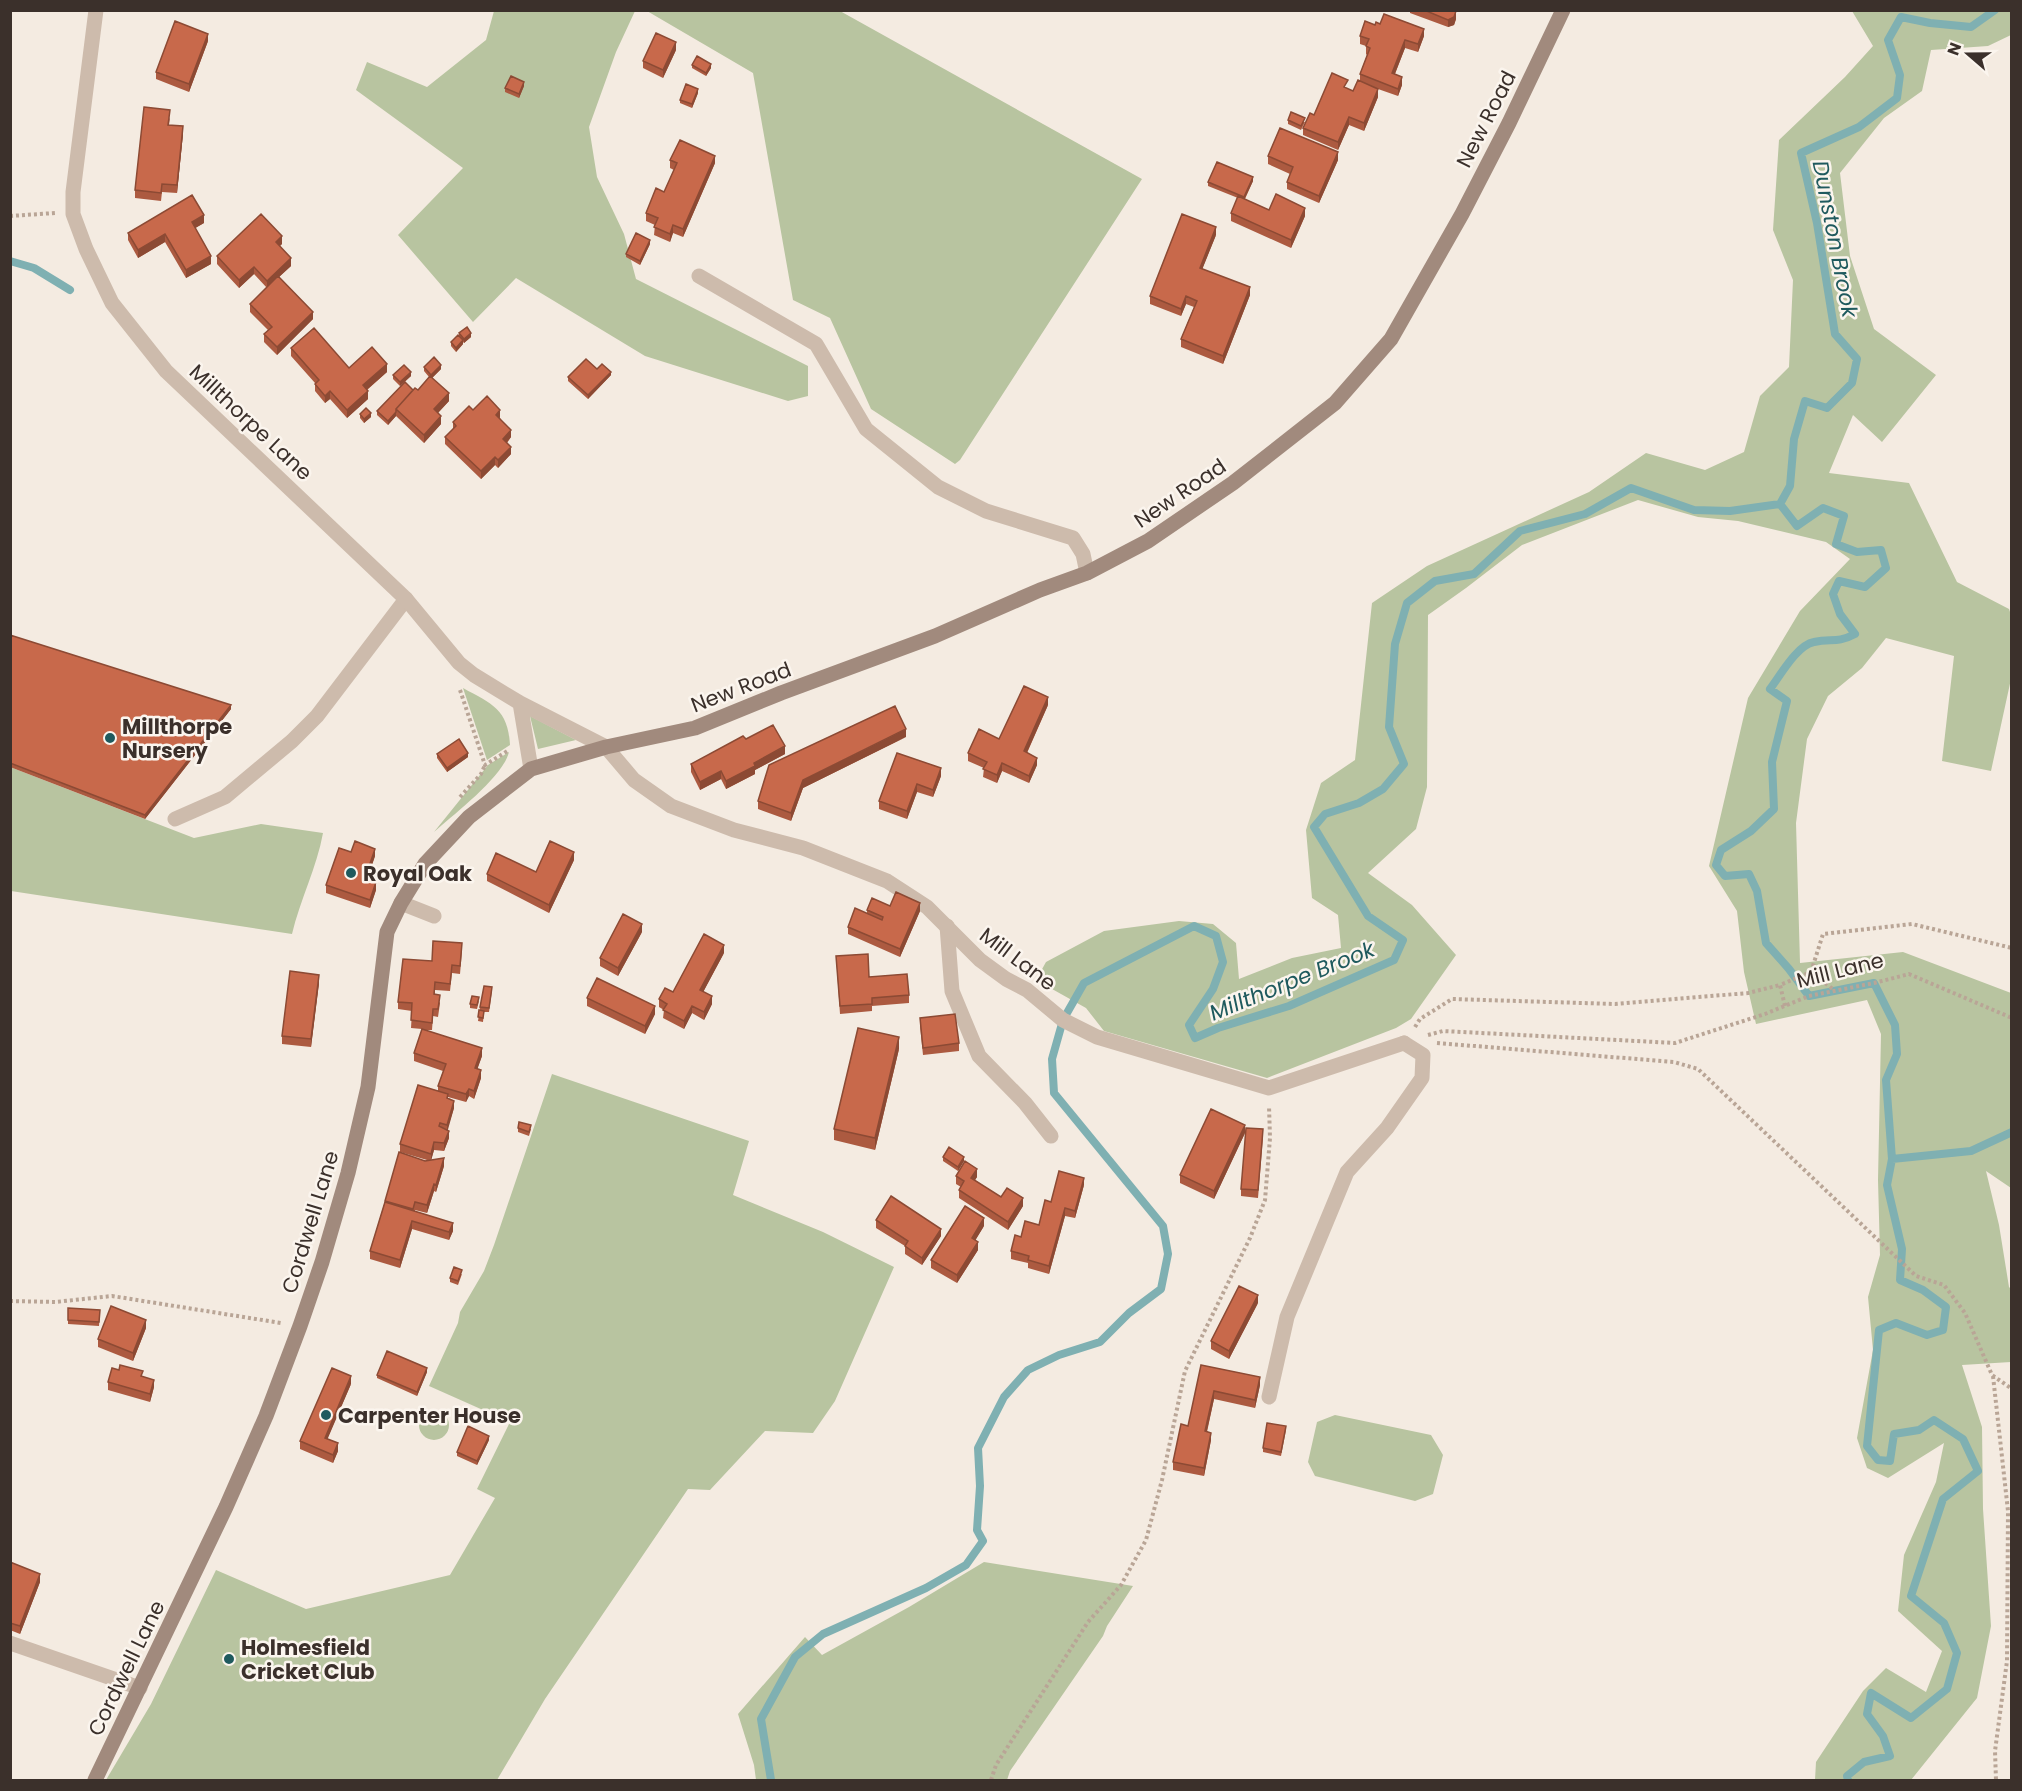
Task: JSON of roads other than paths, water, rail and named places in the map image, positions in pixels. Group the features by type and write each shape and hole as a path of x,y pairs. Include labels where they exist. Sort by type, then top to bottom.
{"main road":[{"name":"New Road","path":"606,747 695,728 935,636 1040,590 1087,573 1148,541 1233,483 1335,403 1391,339 1462,214 1563,10"},
{"name":"Cordwell Lane","path":"95,1780 226,1507 266,1416 300,1326 322,1262 348,1173 368,1087 387,932 400,903 425,864 469,817 531,769 606,747"}],"street":[{"name":"Millthorpe Lane","path":"96,10 73,192 74,214 86,249 112,303 166,371 406,599 459,663 474,675 520,703 606,747"},
{"path":"699,276 816,344 866,429 938,487 986,511 1073,538 1083,554 1087,573"},
{"path":"175,819 225,797 292,741 317,716 406,599"},
{"path":"520,703 531,769"},
{"name":"Mill Lane","path":"606,747 634,780 671,806 734,830 803,848 887,881 927,907 980,960 1006,979 1027,990 1063,1020 1097,1037 1269,1089 1404,1042 1423,1055 1422,1078 1387,1128 1347,1172 1287,1317 1269,1397"},
{"path":"400,903 434,916"},
{"path":"947,926 952,991 979,1056 1025,1103 1051,1136"},
{"path":"10,1643 140,1688"}],"waterway":[{"name":"Dunston Brook","path":"1780,504 1790,486 1794,439 1805,401 1827,408 1852,383 1857,359 1835,334 1817,223 1801,153 1859,127 1897,98 1900,75 1888,40 1901,17 1930,23 1971,27 1995,10"},
{"path":"10,261 34,268 70,290"},
{"name":"Millthorpe Brook","path":"771,1780 761,1719 795,1657 823,1634 926,1588 966,1565 983,1541 977,1530 980,1486 978,1448 1004,1397 1028,1370 1059,1355 1100,1342 1129,1313 1161,1289 1168,1254 1163,1226 1054,1093 1052,1059 1063,1020 1084,983 1194,926 1216,936 1223,962 1213,989 1189,1025 1195,1038 1218,1028 1289,1006 1394,960 1403,940 1368,916 1314,827 1325,814 1359,803 1383,789 1404,764 1389,727 1395,644 1407,603 1435,581 1474,574 1520,531 1585,514 1631,488 1694,510 1730,511 1780,504"},
{"path":"1780,504 1797,526 1823,508 1844,516 1836,544 1857,552 1881,550 1886,568 1865,587 1839,581 1833,594 1840,614 1855,634 1843,639 1808,644 1795,655 1770,689 1787,701 1772,762 1774,809 1751,831 1721,850 1716,865 1725,876 1749,874 1757,891 1766,943 1809,996 1874,983 1895,1025 1897,1054 1886,1080 1892,1159 1887,1185 1902,1249 1900,1280 1923,1290 1946,1307 1943,1330 1927,1335 1896,1323 1879,1330 1867,1446 1878,1460 1890,1461 1894,1434 1919,1430 1934,1420 1963,1439 1978,1471 1943,1499 1911,1596 1944,1623 1957,1653 1947,1689 1911,1718 1871,1693 1867,1714 1883,1736 1890,1756 1864,1762 1847,1776 1848,1780"},
{"path":"1892,1159 1971,1151 2012,1132"}],"place":[{"name":"Millthorpe Nursery","path":"110,738"},
{"name":"Royal Oak","path":"351,873"},
{"name":"Carpenter House","path":"326,1415"},
{"name":"Holmesfield Cricket Club","path":"229,1659"}]}
